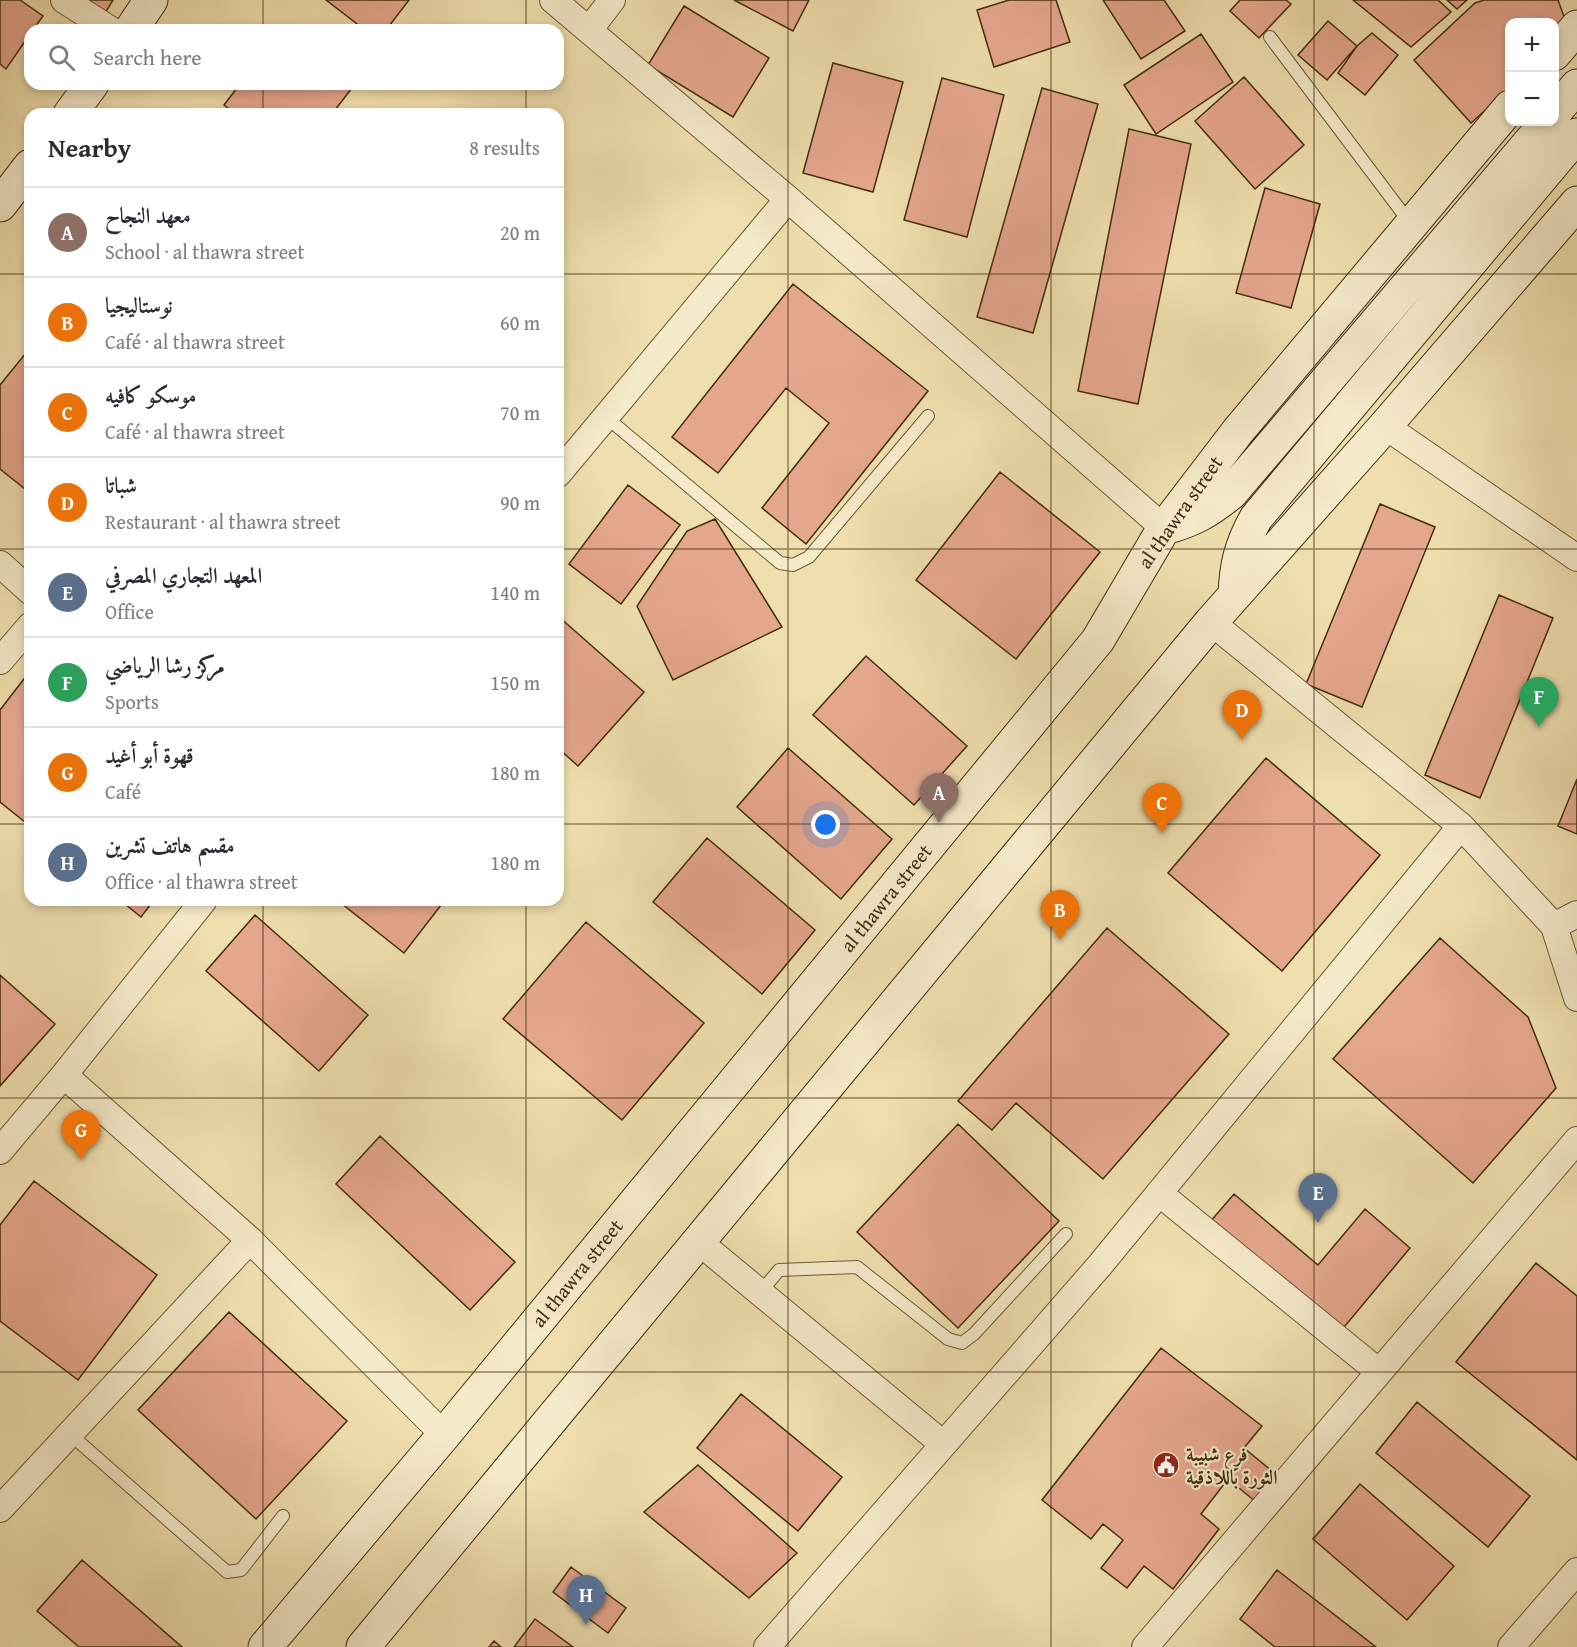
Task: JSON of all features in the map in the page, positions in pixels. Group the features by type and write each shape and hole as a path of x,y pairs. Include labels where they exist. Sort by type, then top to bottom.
{"main road":[{"path":"135,24 151,0"},
{"path":"1559,48 1577,27"},
{"path":"1559,106 1577,86"},
{"path":"74,108 88,90"},
{"name":"al thawra street","path":"265,1647 444,1435 1098,640 1164,528 1238,431 1505,112"},
{"path":"1164,528 1198,517 1231,492 1544,126"},
{"path":"1235,596 1239,556 1256,518 1577,135"},
{"path":"0,205 24,174"},
{"path":"363,1647 1211,622 1385,426 1577,203"}],"street":[{"path":"64,0 102,24"},
{"path":"553,0 788,200 1164,528"},
{"path":"589,30 612,0"},
{"path":"564,467 788,200"},
{"path":"1385,426 1577,558"},
{"path":"0,564 24,586"},
{"path":"1211,622 1461,826 1554,926 1577,998"},
{"path":"0,661 24,633"},
{"path":"767,1647 1100,1265 1461,826"},
{"path":"0,1151 199,906"},
{"path":"1554,926 1577,914"},
{"path":"64,1075 249,1240 444,1435"},
{"path":"1145,1647 1577,1140"},
{"path":"1159,1193 1379,1372"},
{"path":"0,1509 249,1240"},
{"path":"699,1242 943,1444"},
{"path":"1511,1647 1577,1571"}],"lane":[{"path":"1270,37 1412,224"},
{"path":"606,417 780,563 793,566 809,557 928,416"},
{"path":"760,1293 779,1270 857,1267 948,1339 962,1343 974,1334 1066,1234"},
{"path":"69,1434 227,1572 241,1570 283,1516"}],"building":[{"path":"0,0 20,0 43,16 37,24 24,24 24,43 6,69 0,64"},
{"path":"79,0 113,0 104,15"},
{"path":"326,0 409,0 391,24 357,24"},
{"path":"734,0 809,0 793,31"},
{"path":"1009,0 1056,0 1070,42 994,67 977,10"},
{"path":"1103,0 1164,0 1185,31 1141,59"},
{"path":"1240,0 1286,0 1291,4 1259,38 1230,11"},
{"path":"1353,0 1438,0 1451,12 1411,47"},
{"path":"1447,0 1467,0 1457,9"},
{"path":"1484,0 1558,0 1566,22 1559,24 1559,18 1505,18 1505,92 1471,123 1414,60 1475,3"},
{"path":"684,6 769,58 733,117 648,65"},
{"path":"1328,21 1357,46 1327,80 1298,55"},
{"path":"1372,33 1398,55 1365,95 1338,73 1357,46"},
{"path":"1201,34 1233,82 1156,134 1124,85"},
{"path":"833,63 903,82 873,192 803,173"},
{"path":"1244,77 1304,145 1255,189 1195,121"},
{"path":"942,78 1004,95 967,237 904,220"},
{"path":"1042,88 1098,104 1033,333 977,317"},
{"path":"235,90 350,90 337,108 228,108 224,105"},
{"path":"1129,129 1191,144 1138,404 1078,391"},
{"path":"1265,188 1320,204 1291,308 1236,293"},
{"path":"793,284 928,391 806,544 762,508 829,423 786,388 718,473 672,437"},
{"path":"24,355 24,488 0,469 0,385"},
{"path":"1000,472 1100,552 1016,659 916,580"},
{"path":"628,485 680,525 621,604 569,564"},
{"path":"1380,504 1435,527 1362,707 1306,684"},
{"path":"715,519 782,627 673,680 637,606 687,531"},
{"path":"1499,595 1553,618 1480,798 1425,775"},
{"path":"564,621 644,692 578,766 564,753"},
{"path":"866,656 967,746 914,805 813,715"},
{"path":"24,679 24,821 0,802 0,710"},
{"path":"788,748 892,839 841,899 737,807"},
{"path":"1266,758 1380,855 1282,971 1168,873"},
{"path":"1577,779 1577,834 1558,826"},
{"path":"707,838 815,930 762,994 653,902"},
{"path":"127,906 149,906 141,917"},
{"path":"345,906 440,906 404,953"},
{"path":"255,915 368,1015 319,1071 206,971"},
{"path":"586,922 704,1023 622,1120 503,1019"},
{"path":"1107,928 1229,1034 1103,1179 1016,1103 992,1130 958,1101"},
{"path":"1440,938 1528,1017 1556,1088 1473,1183 1333,1059"},
{"path":"0,975 55,1024 0,1086"},
{"path":"958,1124 1059,1221 958,1328 857,1232"},
{"path":"380,1136 515,1262 470,1310 336,1184"},
{"path":"34,1181 157,1275 78,1380 0,1321 0,1225"},
{"path":"1234,1194 1318,1265 1365,1209 1410,1248 1340,1332 1210,1222"},
{"path":"1536,1263 1577,1296 1577,1460 1456,1362"},
{"path":"229,1312 347,1421 256,1519 138,1410"},
{"path":"1161,1348 1262,1426 1244,1448 1277,1475 1256,1502 1228,1479 1201,1514 1219,1529 1173,1589 1144,1566 1127,1588 1101,1568 1123,1540 1103,1524 1091,1539 1042,1500"},
{"path":"741,1394 842,1477 798,1531 697,1448"},
{"path":"1417,1402 1530,1496 1488,1547 1376,1453"},
{"path":"698,1465 797,1553 749,1598 644,1512"},
{"path":"1360,1484 1454,1566 1407,1620 1313,1539"},
{"path":"82,1560 182,1647 79,1647 37,1611"},
{"path":"571,1567 626,1608 608,1633 553,1592"},
{"path":"1277,1570 1376,1647 1275,1647 1240,1619"},
{"path":"535,1619 573,1647 514,1647"},
{"path":"494,1641 501,1647 489,1647"}],"place":[{"name":"مركز رشا الرياضي","path":"1539,727"},
{"name":"شباتا","path":"1242,740"},
{"name":"معهد النجاح","path":"939,823"},
{"name":"موسكو كافيه","path":"1162,833"},
{"name":"نوستاليجيا","path":"1060,940"},
{"name":"قهوة أبو أغيد","path":"81,1160"},
{"name":"المعهد التجاري المصرفي","path":"1318,1223"},
{"name":"فرع شبيبة الثورة باللاذقية","path":"1166,1465"},
{"name":"مقسم هاتف تشرين","path":"586,1625"}]}
